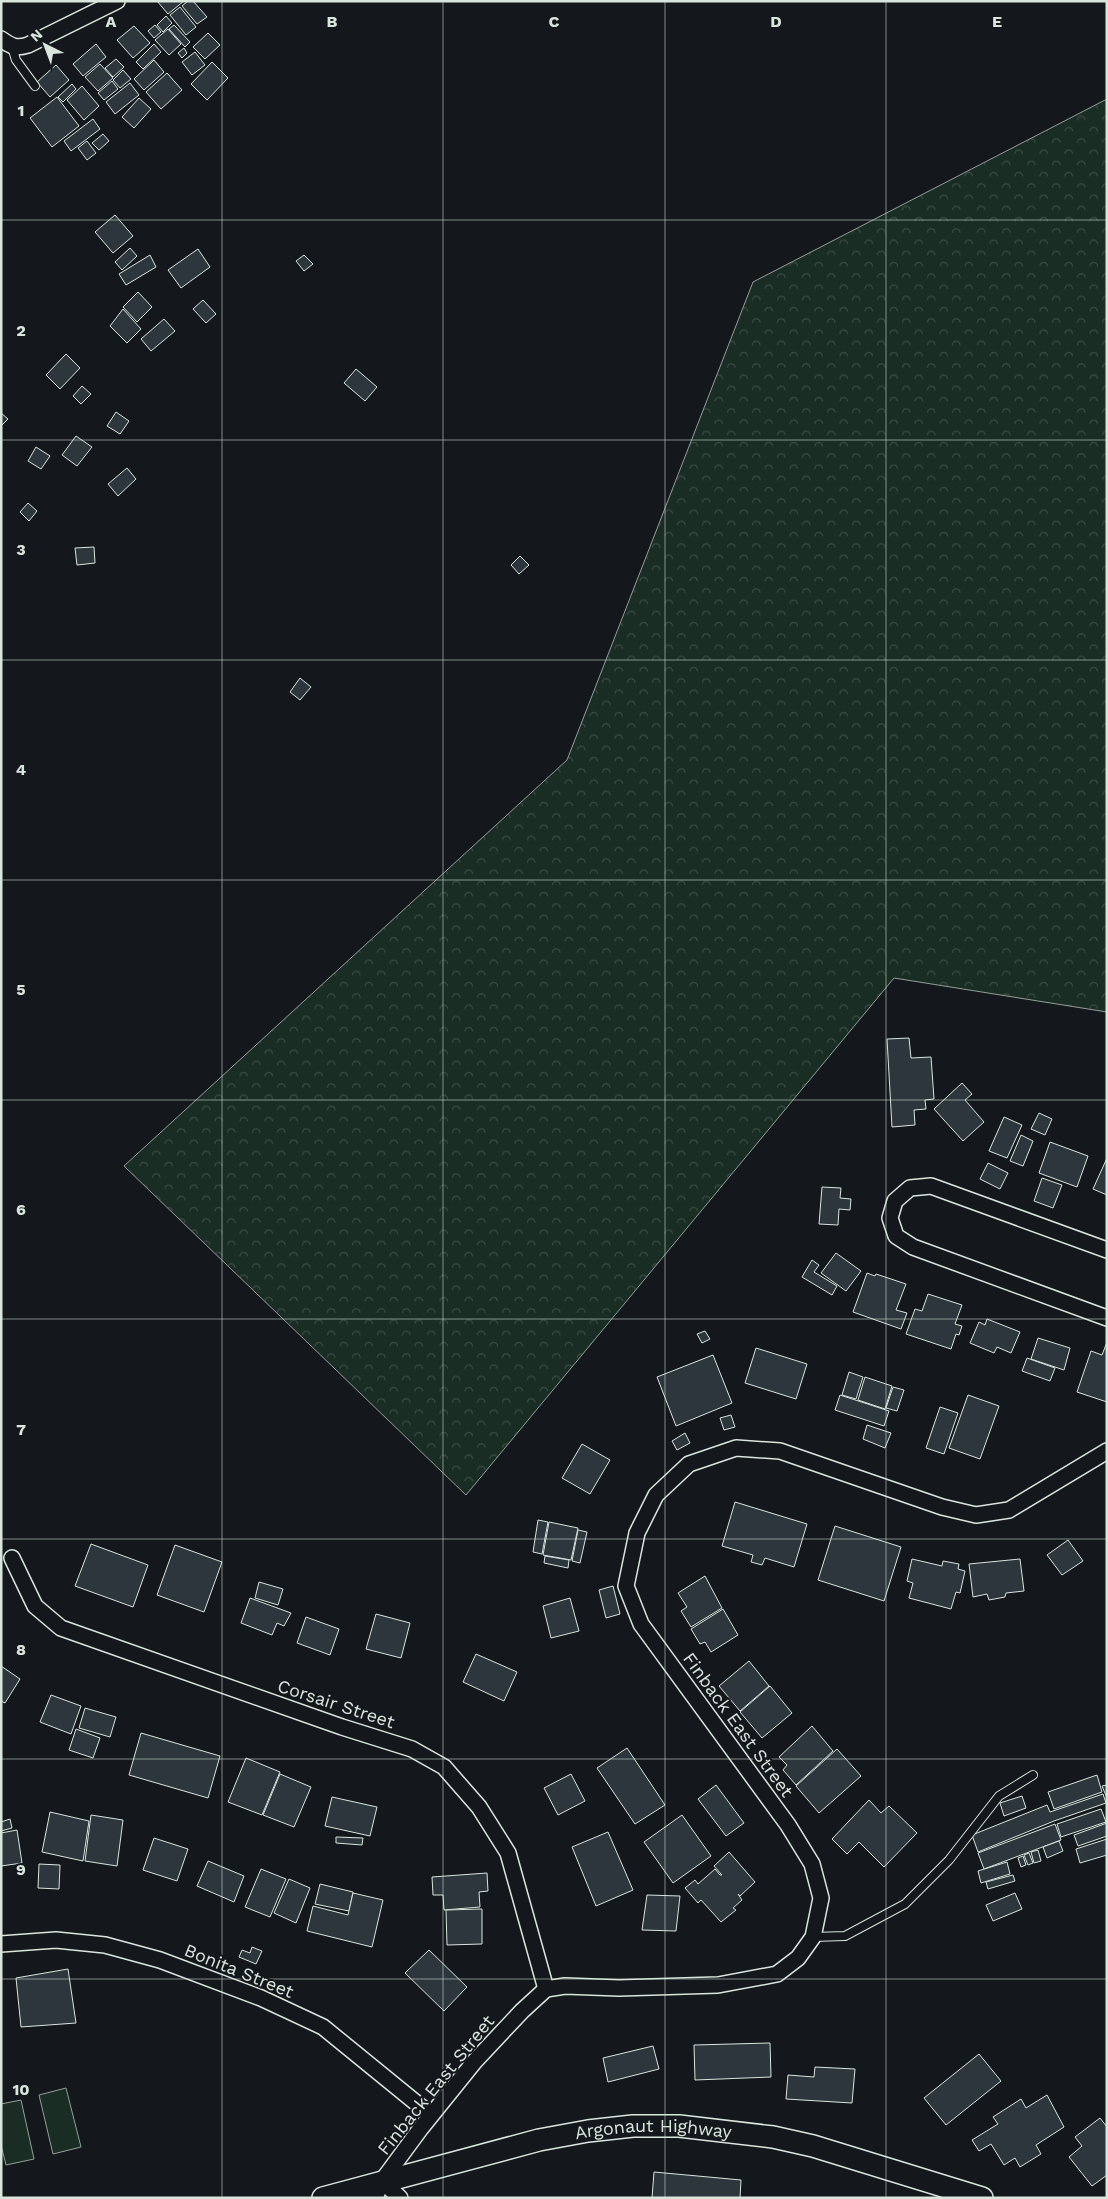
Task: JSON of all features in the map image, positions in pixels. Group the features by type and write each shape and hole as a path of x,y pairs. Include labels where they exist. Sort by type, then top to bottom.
{"street":[{"path":"7,43 18,48 28,45 117,1"},
{"path":"1107,1250 931,1186 910,1188 895,1201 890,1218 896,1236 913,1247 1107,1318"},
{"name":"Finback East Street","path":"378,2190 431,2115 475,2061 522,2010 546,1989 565,1986 620,1988 718,1985 777,1974 798,1958 813,1937 821,1898 812,1864 788,1825 641,1624 626,1586 637,1533 656,1495 689,1464 736,1448 780,1451 942,1507 976,1515 1009,1510 1107,1451"},
{"name":"Corsair Street","path":"12,1558 35,1606 62,1628 342,1727 412,1749 444,1767 479,1807 508,1853 546,1989"},
{"name":"Bonita Street","path":"1,1944 56,1940 105,1945 160,1960 261,1998 323,2027 431,2115"},
{"name":"Argonaut Highway","path":"323,2198 378,2190 539,2140 588,2131 633,2126 679,2126 773,2137 982,2198"},
{"path":"378,2190 400,2198"}],"lane":[{"path":"7,43 16,60 35,86"},
{"path":"813,1937 845,1936 905,1904 949,1860 983,1814 999,1796 1033,1776"}],"green space":[{"path":"1107,99 1107,1012 894,978 466,1495 124,1166 567,760 753,282"},
{"path":"66,2088 81,2147 53,2154 39,2095"},
{"path":"21,2100 34,2159 6,2165 1,2145 1,2104"}],"building":[{"path":"157,1 184,1 168,14"},
{"path":"188,1 193,1 207,17 197,24 182,6"},
{"path":"180,7 196,27 186,35 170,15"},
{"path":"166,16 172,23 163,32 157,25"},
{"path":"155,25 161,32 154,38 148,31"},
{"path":"174,25 190,42 185,47 169,29"},
{"path":"134,26 150,43 133,58 117,40"},
{"path":"168,29 181,44 169,55 155,40"},
{"path":"208,33 220,45 205,59 193,47"},
{"path":"96,44 106,57 83,76 73,64"},
{"path":"154,44 161,52 143,69 136,62"},
{"path":"184,48 187,53 182,58 178,53"},
{"path":"195,52 205,65 192,75 182,62"},
{"path":"116,59 124,67 113,77 105,68"},
{"path":"154,60 164,72 144,90 134,79"},
{"path":"212,62 228,78 207,100 191,84"},
{"path":"100,64 113,78 98,91 85,77"},
{"path":"56,65 69,80 50,97 37,82"},
{"path":"123,70 131,79 120,88 113,80"},
{"path":"167,73 182,90 161,109 146,92"},
{"path":"112,81 118,89 104,100 98,93"},
{"path":"130,83 139,95 115,114 106,102"},
{"path":"72,84 76,89 63,102 58,97"},
{"path":"82,86 99,106 84,120 67,100"},
{"path":"57,97 79,126 52,147 30,118"},
{"path":"139,98 151,109 134,128 122,117"},
{"path":"93,119 100,129 71,151 64,141"},
{"path":"103,134 109,141 99,150 92,143"},
{"path":"87,141 96,153 87,160 78,148"},
{"path":"115,215 133,236 113,253 95,232"},
{"path":"130,248 137,256 122,270 115,262"},
{"path":"198,249 210,267 181,288 168,270"},
{"path":"150,255 156,267 126,285 119,274"},
{"path":"304,255 313,264 304,271 296,261"},
{"path":"138,292 152,307 137,322 123,307"},
{"path":"203,300 216,314 206,323 193,309"},
{"path":"123,309 141,329 127,343 110,326"},
{"path":"164,319 175,331 151,351 141,339"},
{"path":"66,354 80,368 60,389 46,375"},
{"path":"356,369 377,387 365,401 344,383"},
{"path":"82,386 91,394 81,404 73,396"},
{"path":"116,412 129,421 120,434 107,426"},
{"path":"1,413 8,419 1,426"},
{"path":"76,436 92,447 77,466 62,455"},
{"path":"36,447 50,456 41,469 28,461"},
{"path":"127,468 136,479 118,496 108,484"},
{"path":"28,503 37,511 29,521 20,512"},
{"path":"94,547 95,563 77,565 75,548"},
{"path":"520,556 529,565 519,574 511,565"},
{"path":"300,678 311,687 300,700 290,692"},
{"path":"909,1038 911,1058 931,1057 934,1099 925,1100 926,1109 914,1110 915,1125 892,1127 887,1039"},
{"path":"962,1083 972,1094 965,1100 984,1122 963,1141 934,1109"},
{"path":"1039,1113 1052,1119 1045,1135 1031,1129"},
{"path":"1004,1117 1022,1125 1007,1158 989,1151"},
{"path":"1021,1135 1033,1141 1023,1166 1010,1161"},
{"path":"1050,1142 1088,1156 1077,1187 1039,1173"},
{"path":"1107,1158 1107,1195 1093,1189"},
{"path":"988,1163 1008,1173 1000,1189 980,1179"},
{"path":"1042,1178 1062,1185 1053,1208 1034,1201"},
{"path":"822,1187 841,1188 840,1198 851,1199 850,1210 839,1209 838,1225 819,1224"},
{"path":"836,1253 861,1271 846,1291 821,1273"},
{"path":"812,1260 819,1265 814,1272 837,1286 832,1295 802,1277"},
{"path":"867,1273 906,1284 896,1310 907,1313 901,1329 853,1312"},
{"path":"928,1294 962,1305 955,1324 962,1326 959,1335 956,1334 951,1349 906,1334 915,1309 922,1311"},
{"path":"987,1319 1020,1332 1011,1353 997,1347 994,1353 970,1343 979,1322 985,1325"},
{"path":"705,1331 710,1339 702,1343 697,1334"},
{"path":"1038,1338 1070,1348 1064,1370 1031,1359"},
{"path":"1107,1342 1107,1402 1077,1392 1091,1351 1102,1355"},
{"path":"756,1348 807,1364 796,1399 745,1383"},
{"path":"713,1355 732,1403 676,1426 657,1377"},
{"path":"1027,1358 1055,1368 1050,1381 1022,1371"},
{"path":"849,1372 863,1377 856,1399 842,1395"},
{"path":"865,1377 892,1386 885,1409 858,1400"},
{"path":"893,1387 904,1390 897,1411 886,1408"},
{"path":"840,1395 889,1411 884,1426 835,1410"},
{"path":"968,1395 999,1406 980,1459 949,1448"},
{"path":"940,1407 958,1413 944,1454 926,1448"},
{"path":"731,1415 735,1427 724,1430 720,1418"},
{"path":"867,1425 891,1433 885,1448 863,1439"},
{"path":"685,1433 690,1443 677,1450 672,1441"},
{"path":"582,1444 610,1460 590,1494 562,1478"},
{"path":"735,1502 807,1524 794,1567 765,1558 762,1565 751,1562 753,1555 722,1546"},
{"path":"538,1520 548,1522 542,1554 533,1552"},
{"path":"549,1522 578,1528 571,1560 543,1555"},
{"path":"835,1526 901,1547 884,1601 818,1580"},
{"path":"578,1530 587,1532 580,1563 572,1561"},
{"path":"1068,1540 1083,1561 1062,1575 1047,1555"},
{"path":"91,1544 148,1565 133,1607 75,1586"},
{"path":"175,1545 222,1562 204,1612 157,1595"},
{"path":"545,1556 569,1560 568,1568 544,1563"},
{"path":"912,1559 942,1566 943,1561 959,1564 958,1569 965,1571 960,1593 956,1592 951,1609 909,1598 913,1583 907,1581"},
{"path":"1020,1559 1024,1591 1006,1593 1005,1597 989,1600 987,1594 973,1597 969,1564"},
{"path":"705,1576 722,1608 691,1627 681,1611 687,1607 678,1593"},
{"path":"259,1582 283,1589 278,1605 255,1598"},
{"path":"613,1586 620,1614 606,1618 599,1590"},
{"path":"250,1598 291,1613 284,1626 277,1623 272,1635 241,1623"},
{"path":"570,1598 579,1631 551,1638 543,1606"},
{"path":"723,1609 738,1635 711,1652 705,1642 700,1644 691,1629"},
{"path":"376,1614 410,1623 401,1658 366,1649"},
{"path":"306,1617 339,1629 330,1655 297,1643"},
{"path":"476,1654 517,1672 504,1701 463,1682"},
{"path":"749,1661 769,1686 740,1711 719,1686"},
{"path":"1,1666 20,1679 5,1703 1,1701"},
{"path":"770,1686 792,1713 762,1738 740,1712"},
{"path":"51,1695 81,1706 71,1734 40,1722"},
{"path":"85,1708 116,1717 110,1737 79,1728"},
{"path":"812,1726 833,1751 796,1785 783,1770 787,1765 779,1757"},
{"path":"76,1729 100,1738 93,1758 69,1750"},
{"path":"141,1733 220,1756 208,1798 129,1775"},
{"path":"627,1748 665,1805 635,1824 597,1768"},
{"path":"837,1749 861,1776 819,1813 796,1786"},
{"path":"246,1758 280,1772 262,1815 228,1802"},
{"path":"280,1774 311,1787 294,1827 263,1815"},
{"path":"571,1774 585,1801 558,1815 544,1788"},
{"path":"1097,1775 1102,1792 1054,1809 1048,1792"},
{"path":"716,1785 744,1823 726,1836 698,1799"},
{"path":"1107,1785 1107,1798 1102,1786"},
{"path":"1103,1794 1106,1803 1054,1821 978,1852 972,1835 1047,1805 1050,1812"},
{"path":"1022,1796 1026,1808 1004,1816 1000,1803"},
{"path":"332,1797 377,1807 370,1836 325,1826"},
{"path":"869,1800 881,1813 889,1806 917,1833 884,1867 859,1842 847,1854 832,1839"},
{"path":"1101,1809 1106,1822 1061,1837 1057,1824"},
{"path":"50,1812 89,1821 83,1861 42,1852"},
{"path":"91,1815 123,1820 117,1866 85,1861"},
{"path":"682,1815 711,1856 673,1883 644,1842"},
{"path":"10,1819 12,1828 1,1831 1,1822"},
{"path":"1107,1823 1107,1836 1078,1846 1074,1835"},
{"path":"1055,1824 1061,1840 984,1869 978,1853"},
{"path":"17,1830 22,1863 1,1866 1,1833"},
{"path":"608,1832 633,1890 596,1906 572,1847"},
{"path":"336,1837 363,1838 362,1845 336,1843"},
{"path":"154,1838 188,1849 177,1881 143,1870"},
{"path":"1107,1839 1107,1855 1080,1863 1076,1849"},
{"path":"1059,1841 1063,1851 1047,1858 1043,1847"},
{"path":"1038,1850 1041,1861 1034,1863 1031,1852"},
{"path":"729,1852 755,1882 740,1896 738,1894 742,1900 733,1908 736,1910 721,1922 701,1900 698,1903 685,1888 695,1880 698,1884 715,1869 722,1875 714,1866"},
{"path":"1029,1853 1033,1863 1028,1865 1024,1855"},
{"path":"1023,1856 1026,1865 1021,1867 1018,1858"},
{"path":"208,1861 244,1876 234,1902 197,1886"},
{"path":"1007,1862 1010,1874 981,1883 978,1871"},
{"path":"39,1864 60,1865 59,1889 38,1888"},
{"path":"261,1869 286,1879 270,1917 245,1907"},
{"path":"487,1873 488,1891 479,1892 480,1907 444,1910 443,1895 433,1895 432,1877"},
{"path":"1013,1875 1015,1881 988,1889 986,1882"},
{"path":"289,1879 310,1888 296,1923 274,1913"},
{"path":"320,1884 353,1892 349,1911 315,1904"},
{"path":"353,1893 383,1900 372,1947 307,1931 313,1906 348,1915"},
{"path":"1015,1893 1022,1909 993,1921 986,1905"},
{"path":"647,1895 680,1896 676,1931 642,1930"},
{"path":"482,1909 482,1944 447,1945 446,1910"},
{"path":"252,1947 262,1951 256,1964 239,1957 242,1950 250,1953"},
{"path":"429,1950 467,1987 444,2011 405,1973"},
{"path":"68,1969 76,2023 21,2027 16,1978"},
{"path":"770,2043 771,2077 695,2080 694,2045"},
{"path":"653,2046 659,2069 608,2082 603,2058"},
{"path":"979,2054 1001,2081 946,2125 924,2098"},
{"path":"815,2067 855,2069 852,2103 786,2099 788,2075 814,2077"},
{"path":"1047,2095 1064,2127 1036,2145 1041,2154 1020,2167 1015,2158 1004,2165 991,2144 979,2151 972,2140 998,2124 993,2117 1021,2099 1026,2108"},
{"path":"1100,2118 1107,2127 1107,2175 1092,2186 1069,2157 1082,2146 1075,2137"},
{"path":"654,2172 741,2180 740,2198 652,2198"}]}
